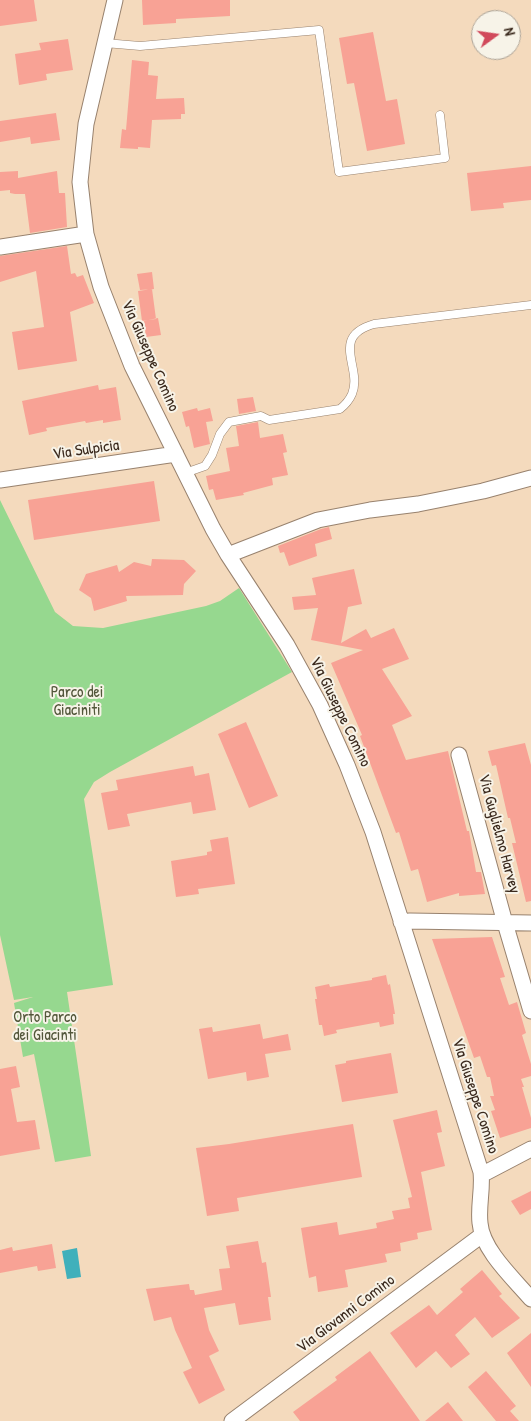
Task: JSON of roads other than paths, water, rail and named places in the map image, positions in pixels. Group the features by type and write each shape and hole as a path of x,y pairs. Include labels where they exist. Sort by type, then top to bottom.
{"street":[{"name":"Via Giuseppe Comino","path":"115,0 86,124 80,182 86,234 101,286 132,366 185,473 228,555 288,645 320,705 352,775 374,832 481,1172 480,1222 482,1235"},
{"path":"0,247 86,234"},
{"name":"Via Sulpicia","path":"0,480 176,454"},
{"path":"228,555 318,520 370,510 418,504 483,491 531,478"},
{"name":"Via Guglielmo Harvey","path":"459,755 531,1011"},
{"path":"401,922 531,923"},
{"path":"481,1172 487,1172 531,1149"},
{"path":"482,1235 496,1258 531,1299"},
{"name":"Via Giovanni Comino","path":"232,1421 482,1235"}],"lane":[{"path":"105,43 140,46 319,30 338,172 445,158 440,116"},
{"path":"185,473 205,466 212,456 220,434 229,422 261,416 269,420 330,412 344,406 353,392 354,384 350,347 354,334 362,327 531,305"}],"water":[{"path":"77,1248 81,1277 67,1279 62,1251"}],"park label":[{"name":"Parco dei Giaciniti","path":"77,702"},
{"name":"Orto Parco dei Giacinti","path":"45,1027"}]}
